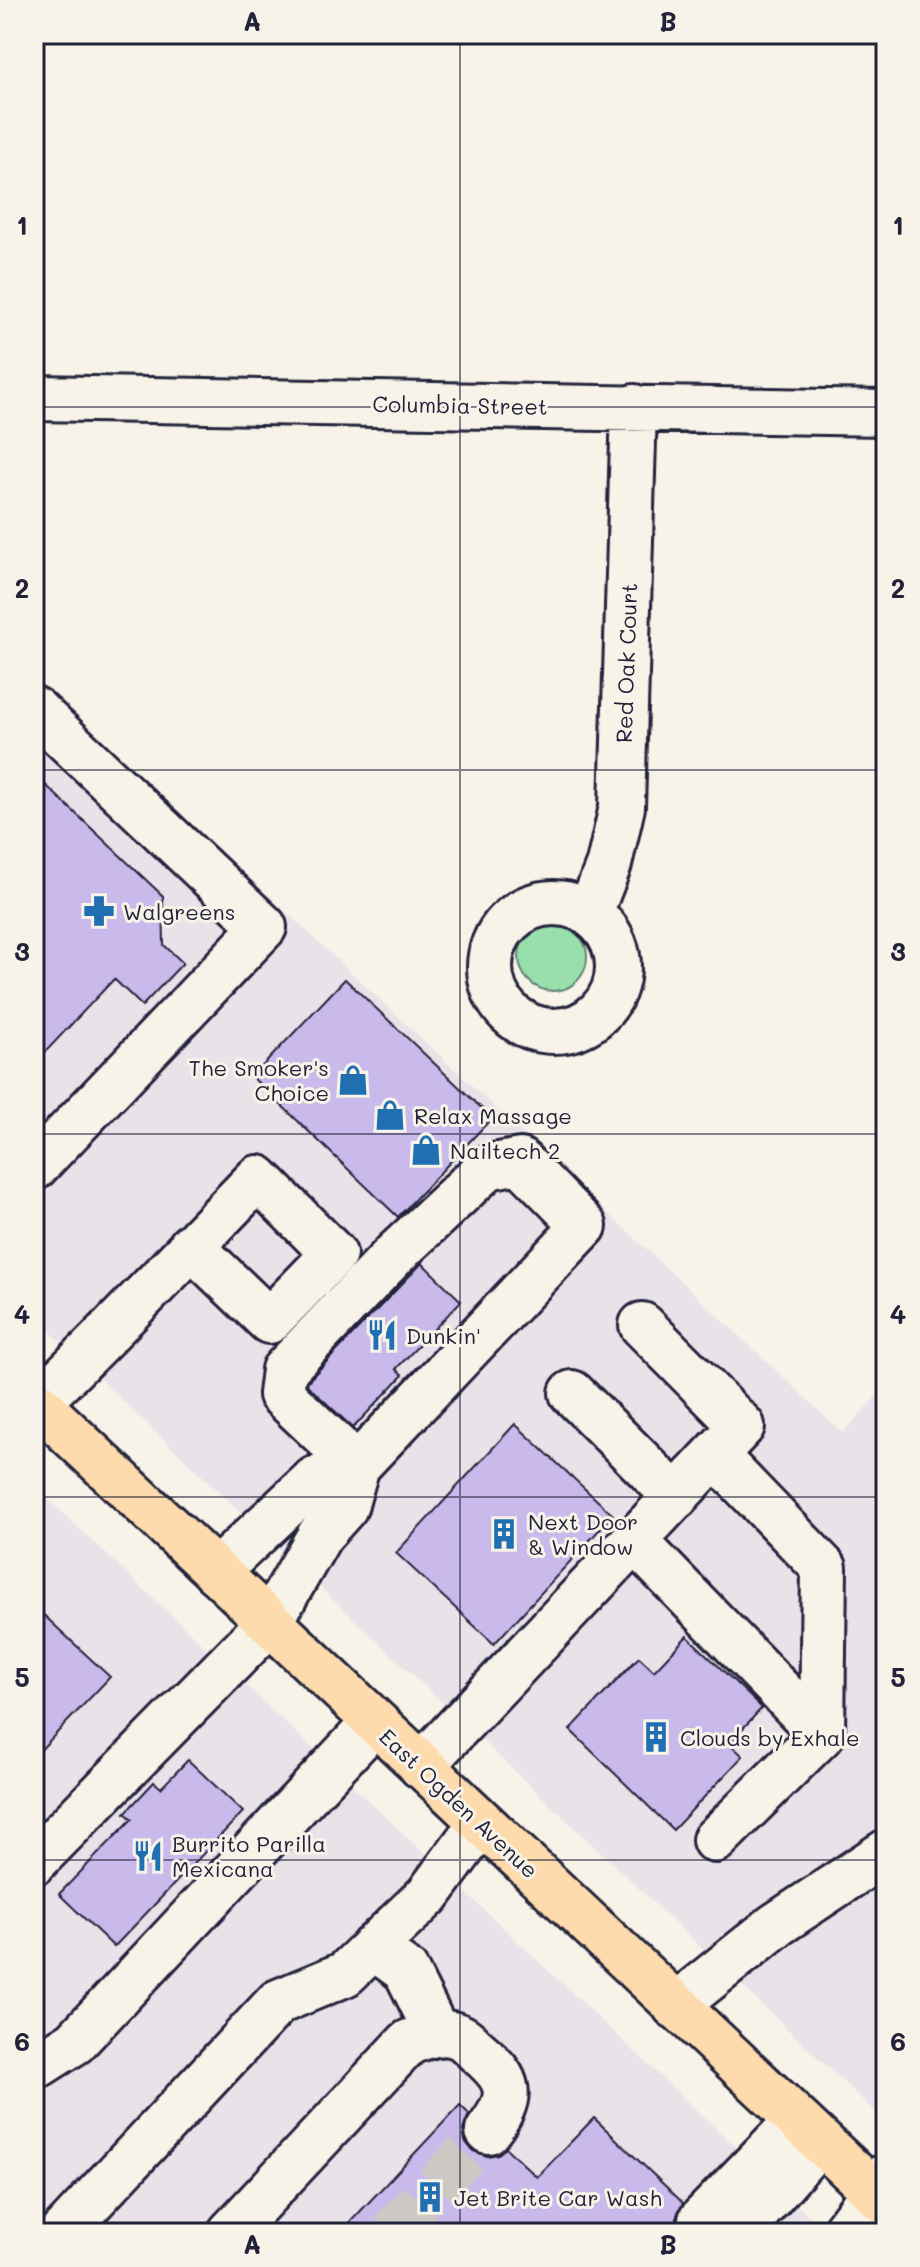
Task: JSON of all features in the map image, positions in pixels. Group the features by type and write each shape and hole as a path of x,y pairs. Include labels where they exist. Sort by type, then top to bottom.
{"main road":[{"name":"East Ogden Avenue","path":"35,1402 808,2132 882,2190"}],"street":[{"name":"Columbia Street","path":"34,398 886,413"},
{"name":"Red Oak Court","path":"590,913 609,864 622,807 634,407"},
{"path":"34,709 264,927 40,1151"},
{"path":"34,1862 270,1622 320,1535 345,1507 357,1466 584,1226 520,1161 488,1167 396,1253 284,1370 281,1394 357,1466"},
{"path":"35,1402 191,1246"},
{"path":"421,1766 742,1426 642,1325"},
{"path":"572,1393 676,1497"},
{"path":"715,1455 824,1568 822,1734 715,1840"},
{"path":"216,1572 315,1479 357,1466"},
{"path":"635,1541 822,1734"},
{"path":"34,2068 75,2042 374,1723"},
{"path":"62,2233 278,2002 345,1974 428,1895 481,1823"},
{"path":"675,2006 776,1925 886,1852"},
{"path":"373,1947 406,1971 437,2033"},
{"path":"230,2233 409,2042 437,2033 459,2036 497,2068 505,2089 505,2107 488,2131"},
{"path":"720,2227 808,2132"},
{"path":"843,2233 882,2190"}],"shaded area":[{"path":"34,676 843,1433 881,1391 886,1269 886,2122 34,1317"},
{"path":"34,1486 827,2233 34,2233"}],"green space":[{"path":"553,923 577,933 587,957 577,981 553,991 529,981 519,957 529,933"}],"building":[{"name":"Walgreens","path":"34,774 163,896 164,945 183,963 142,1006 114,979 34,1064"},
{"path":"345,979 492,1118 398,1217 252,1077"},
{"name":"Dunkin'","path":"422,1263 461,1301 396,1369 403,1375 353,1428 307,1385 308,1381"},
{"name":"Next Door & Window","path":"515,1424 613,1515 494,1644 396,1553"},
{"path":"34,1606 110,1677 34,1757"},
{"name":"Clouds by Exhale","path":"687,1636 762,1708 729,1743 743,1756 673,1830 570,1730 639,1657 654,1671"},
{"name":"Burrito Parilla Mexicana","path":"188,1760 243,1812 114,1947 59,1894 132,1819 125,1813 154,1782 161,1788"},
{"path":"460,2105 469,2114 463,2130 465,2141 473,2151 487,2156 498,2154 506,2148 537,2177 594,2118 683,2203 677,2215 681,2233 340,2233"}],"tunnel":[{"path":"390,2233 488,2131"}],"place":[{"name":"Walgreens","path":"99,911"},
{"name":"The Smoker's Choice","path":"353,1080"},
{"name":"Relax Massage","path":"390,1115"},
{"name":"Nailtech 2","path":"426,1150"},
{"name":"Dunkin'","path":"382,1335"},
{"name":"Next Door & Window","path":"504,1534"},
{"name":"Clouds by Exhale","path":"656,1737"},
{"name":"Burrito Parilla Mexicana","path":"148,1856"},
{"name":"Jet Brite Car Wash","path":"430,2197"}]}
